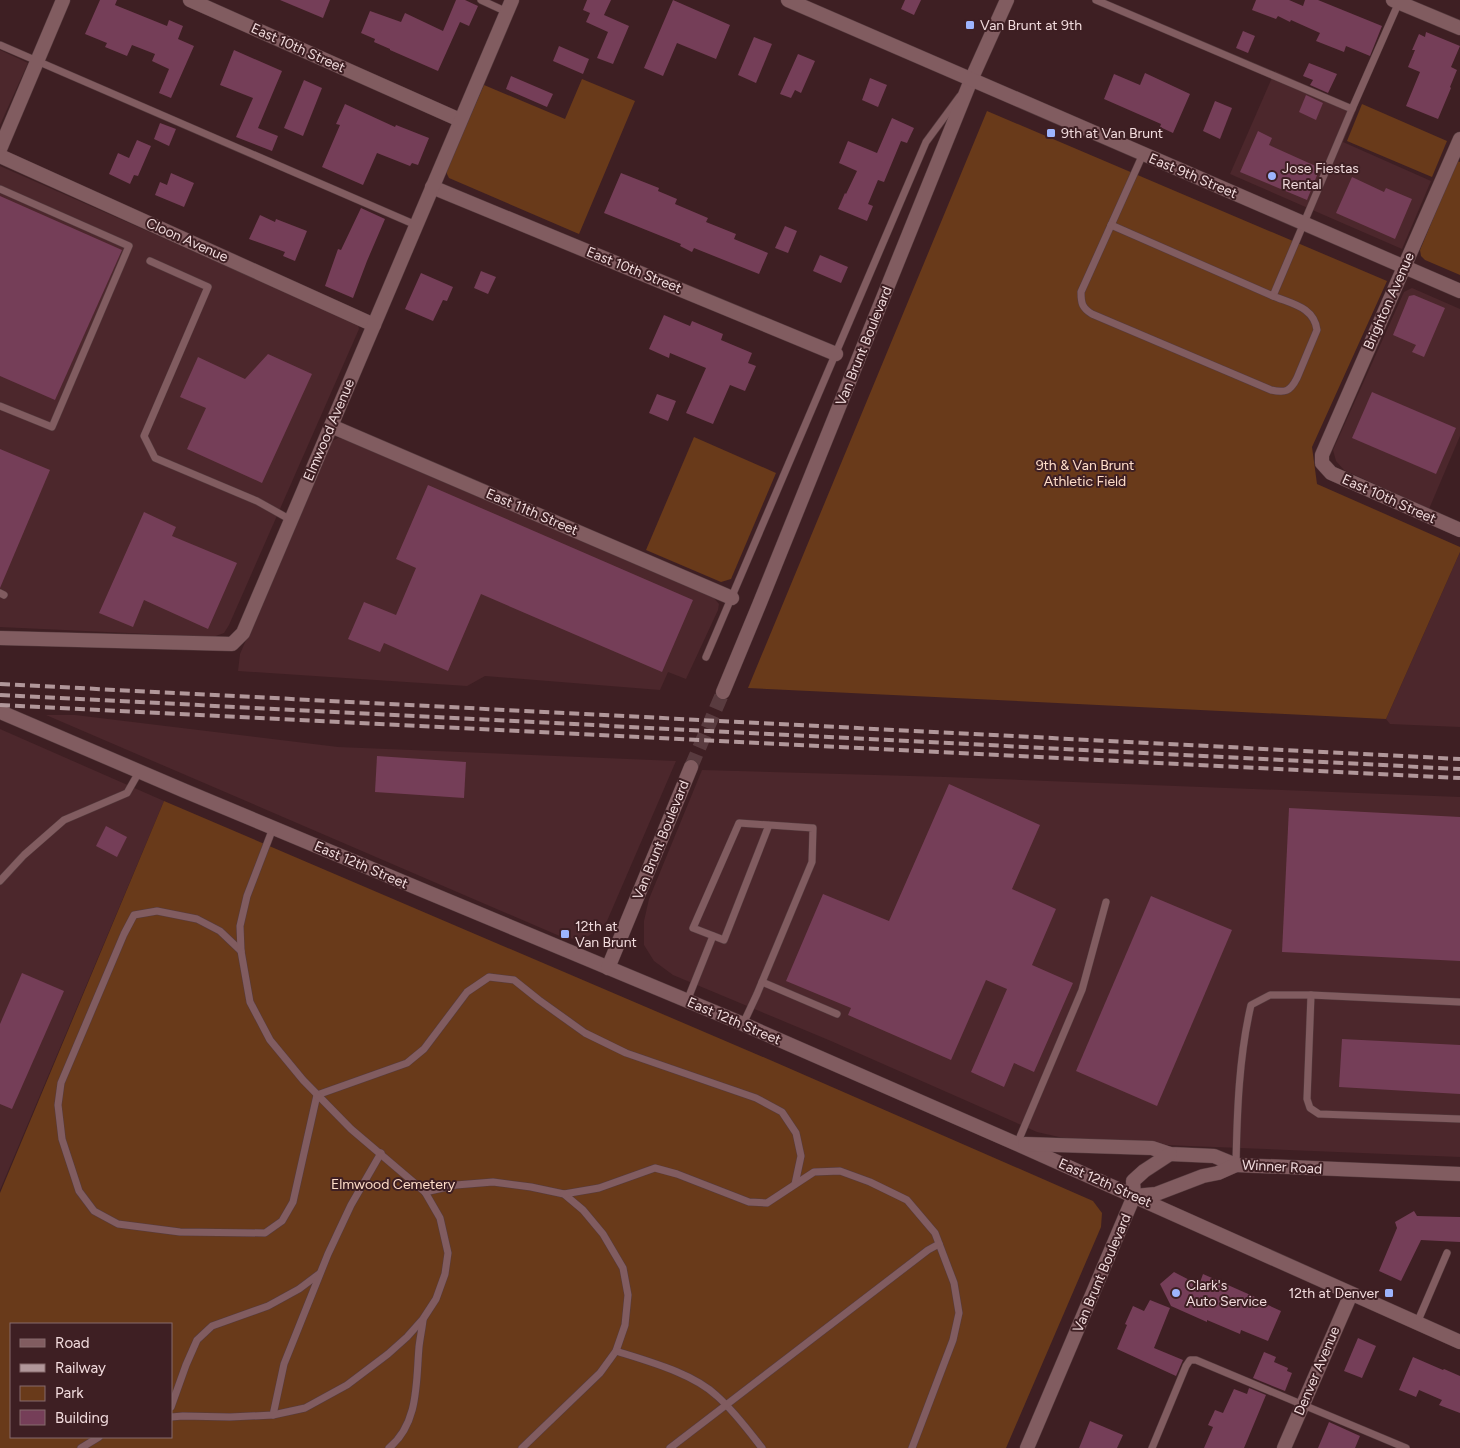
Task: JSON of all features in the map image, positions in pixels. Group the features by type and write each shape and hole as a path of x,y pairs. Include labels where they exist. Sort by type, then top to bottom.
{"street":[{"path":"0,149 63,0"},
{"name":"East 10th Street","path":"190,0 460,120"},
{"name":"East 9th Street","path":"788,0 1460,291"},
{"name":"Van Brunt Boulevard","path":"723,692 971,80 1007,0"},
{"path":"1397,1 1460,28"},
{"name":"Elmwood Avenue","path":"0,638 232,644 243,633 510,6"},
{"name":"Brighton Avenue","path":"1322,463 1322,455 1404,267 1457,156 1460,139"},
{"name":"Cloon Avenue","path":"0,156 374,325"},
{"name":"East 10th Street","path":"432,187 836,354"},
{"name":"East 11th Street","path":"331,426 732,598"},
{"name":"East 10th Street","path":"1322,463 1331,473 1460,530"},
{"name":"East 12th Street","path":"3,713 139,772 742,1024 1017,1144 1460,1342"},
{"name":"Van Brunt Boulevard","path":"608,968 691,767"},
{"name":"Winner Road","path":"1017,1144 1152,1148 1170,1154 1214,1156 1236,1165 1460,1174"},
{"path":"1134,1196 1133,1181 1144,1170 1170,1154"},
{"name":"Van Brunt Boulevard","path":"1027,1448 1134,1196 1156,1194 1236,1165"},
{"name":"Denver Avenue","path":"1284,1448 1351,1294"}],"lane":[{"path":"481,0 510,6"},
{"path":"1096,0 1352,109"},
{"path":"1274,296 1397,1"},
{"path":"0,45 416,225"},
{"path":"706,657 926,142 971,80"},
{"path":"1111,225 1308,311 1313,315 1317,330 1293,385 1288,390 1281,392 1271,390 1085,310 1081,303 1081,292 1111,225 1143,154"},
{"path":"0,189 129,246 52,427 0,406"},
{"path":"150,261 208,287 144,436 155,458 257,501 291,520"},
{"path":"0,881 24,855 64,820 127,793 139,772"},
{"path":"742,1024 762,982 812,862 813,828 769,825 739,823 693,928 724,940 769,825"},
{"path":"172,1417 273,1415 305,1408 347,1385 407,1338 423,1319 436,1299 445,1274 448,1253 440,1218 425,1192 351,1129 303,1080 270,1040 250,1002 241,952 240,926 247,896 273,828"},
{"path":"1017,1144 1082,990 1106,902"},
{"path":"241,952 220,931 197,918 157,911 134,915 124,934 61,1083 58,1105 62,1139 79,1190 94,1211 118,1224 180,1232 265,1233 282,1221 293,1202 318,1095"},
{"path":"687,1001 713,936"},
{"path":"318,1095 407,1063 424,1049 467,992 488,977 514,980 585,1033 626,1053 756,1098 782,1112 796,1134 801,1156 795,1184"},
{"path":"762,982 837,1014"},
{"path":"1236,1165 1238,1109 1247,1022 1251,1005 1270,995 1311,994 1460,1002"},
{"path":"1311,994 1308,1099 1310,1108 1319,1114 1460,1119"},
{"path":"273,1415 284,1364 320,1273 351,1205 381,1153"},
{"path":"425,1192 493,1182 531,1186 564,1194 599,1188 655,1168 677,1174 749,1202 767,1203 814,1172 840,1171 870,1182 907,1200 935,1233 954,1283 959,1313 953,1340 912,1448"},
{"path":"522,1448 600,1373 616,1351 625,1325 628,1295 623,1268 603,1234 582,1210 564,1194"},
{"path":"670,1448 928,1250 939,1244"},
{"path":"1417,1323 1447,1253"},
{"path":"172,1404 186,1364 197,1340 212,1326 268,1306 299,1289 320,1273"},
{"path":"389,1448 408,1422 416,1396 419,1345 423,1319"},
{"path":"616,1351 662,1366 694,1381 716,1395 762,1448"},
{"path":"1152,1448 1186,1366 1190,1360 1196,1360 1406,1448"},
{"path":"82,1448 98,1438"}],"shaded area":[{"path":"0,50 28,63 0,125"},
{"path":"1275,71 1357,108 1343,142 1431,181 1402,249 1230,174"},
{"path":"0,166 358,324 359,329 224,633 213,637 0,627"},
{"path":"1412,288 1460,309 1460,436 1429,509 1344,470 1336,461 1333,450 1404,292"},
{"path":"338,438 348,440 713,597 719,604 718,610 686,679 668,672 660,690 485,676 467,686 238,671 240,654 332,441"},
{"path":"1460,552 1460,727 1390,724 1386,719"},
{"path":"46,715 75,715 338,747 676,761 607,921 599,930 588,936 576,939 562,937"},
{"path":"0,729 164,801 0,1190"},
{"path":"702,770 946,777 1460,797 1460,1157 1085,1141 1037,1132 831,1041 673,975 654,961 644,945 644,921 649,899"}],"green space":[{"path":"582,79 635,101 579,234 449,178 447,169 484,85 565,119"},
{"path":"1362,104 1447,141 1432,177 1347,141"},
{"name":"9th & Van Brunt Athletic Field","path":"987,111 1387,281 1312,447 1317,484 1460,547 1460,552 1386,719 748,688"},
{"path":"1457,161 1460,162 1460,275 1425,260 1421,256 1420,250"},
{"path":"694,437 776,473 731,579 721,582 646,550"},
{"name":"Elmwood Cemetery","path":"164,801 777,1063 1093,1201 1102,1213 1101,1227 1006,1448 0,1448 0,1193"}],"building":[{"path":"100,0 117,0 115,5 167,26 169,20 183,26 178,39 194,46 171,98 159,93 169,69 152,61 155,54 132,45 127,56 105,47 107,43 85,34"},
{"path":"280,0 330,0 323,18"},
{"path":"456,0 465,0 478,6 469,26 460,22 438,71 390,50 374,42 375,39 361,33 370,11 401,22 405,13 443,31"},
{"path":"587,0 611,0 604,15 629,26 613,64 597,58 608,32 586,22 590,13 583,10"},
{"path":"673,0 730,25 716,59 677,43 663,76 644,68"},
{"path":"905,0 921,0 914,15 901,9"},
{"path":"1256,0 1289,0 1303,6 1305,0 1318,0 1382,26 1370,56 1346,46 1344,52 1316,41 1320,33 1291,20 1290,22 1278,16 1276,19 1252,10"},
{"path":"1243,31 1255,36 1248,53 1236,48"},
{"path":"1426,32 1460,46 1451,67 1457,70 1438,119 1406,106 1420,72 1408,67 1415,50 1412,50 1419,34 1425,37"},
{"path":"754,37 772,44 756,83 738,75"},
{"path":"559,46 589,59 583,74 553,61"},
{"path":"234,50 282,71 258,128 278,136 272,151 236,137 253,98 220,85"},
{"path":"798,54 815,61 801,93 795,90 791,98 780,94"},
{"path":"1309,63 1337,74 1328,93 1310,85 1313,80 1303,76"},
{"path":"1145,73 1190,94 1173,133 1160,127 1161,124 1104,99 1114,74 1140,85"},
{"path":"511,76 553,94 547,107 506,89"},
{"path":"870,78 887,85 878,107 862,100"},
{"path":"304,80 322,88 303,136 284,128"},
{"path":"1306,95 1323,103 1316,120 1299,112"},
{"path":"1215,101 1232,108 1220,139 1203,131"},
{"path":"345,104 395,127 396,125 429,138 418,165 412,163 410,166 377,153 363,185 322,167 340,125 336,124"},
{"path":"892,118 914,128 907,143 901,141 884,182 878,180 868,204 873,206 867,221 838,209 857,171 839,163 848,141 877,153"},
{"path":"160,123 176,129 169,146 154,139"},
{"path":"1258,131 1272,138 1269,145 1320,168 1307,200 1240,172"},
{"path":"137,140 151,146 138,176 134,175 130,184 109,174 118,153 129,158"},
{"path":"171,173 194,183 184,207 155,195 160,182 167,185"},
{"path":"621,173 659,188 658,191 677,199 675,204 708,218 706,222 736,234 734,239 768,253 759,274 694,248 692,252 680,246 681,244 604,213"},
{"path":"1352,177 1384,192 1386,188 1412,199 1395,239 1336,213"},
{"path":"0,196 122,250 55,400 0,376"},
{"path":"361,208 385,219 353,298 325,286 338,249 341,250"},
{"path":"260,215 275,222 276,219 307,231 295,261 283,256 285,252 249,239"},
{"path":"785,226 797,231 788,253 775,248"},
{"path":"820,255 848,267 841,283 813,271"},
{"path":"481,271 496,277 488,294 474,288"},
{"path":"421,273 453,287 447,301 443,300 433,321 405,309"},
{"path":"1414,295 1445,308 1424,357 1412,352 1416,345 1393,335 1409,296"},
{"path":"664,315 690,326 692,321 723,334 721,340 752,353 748,363 756,366 745,391 730,385 713,424 686,413 706,368 670,353 669,358 649,349"},
{"path":"268,354 312,374 262,483 187,449 206,408 180,397 198,357 245,379"},
{"path":"1372,392 1456,428 1436,474 1352,438"},
{"path":"657,394 676,401 668,421 649,413"},
{"path":"0,449 50,470 0,588"},
{"path":"428,485 693,600 662,672 481,594 448,671 384,643 380,652 348,639 364,602 396,615 416,568 396,559"},
{"path":"144,512 176,527 172,536 237,563 208,629 144,600 133,627 99,613"},
{"path":"377,756 466,762 464,798 375,792"},
{"path":"949,784 1040,825 1012,889 1056,909 1032,965 1073,983 1034,1072 1014,1063 1004,1087 971,1072 1007,989 986,980 951,1060 848,1015 851,1008 786,981 823,894 889,921"},
{"path":"1289,808 1460,817 1460,961 1282,952"},
{"path":"106,826 127,837 117,857 96,846"},
{"path":"1151,896 1232,930 1157,1106 1076,1071"},
{"path":"22,973 64,991 12,1109 0,1104 0,1024"},
{"path":"1342,1039 1460,1045 1460,1094 1339,1087"},
{"path":"1414,1211 1417,1216 1460,1217 1460,1242 1421,1240 1401,1281 1379,1271 1397,1228 1395,1222"},
{"path":"1174,1272 1199,1285 1203,1274 1255,1297 1255,1299 1281,1311 1268,1341 1241,1330 1240,1334 1171,1306 1160,1284"},
{"path":"1150,1300 1170,1308 1154,1348 1183,1360 1176,1376 1117,1349 1133,1306 1144,1311"},
{"path":"1358,1338 1376,1346 1362,1378 1344,1371"},
{"path":"1264,1352 1276,1357 1274,1362 1288,1368 1287,1371 1292,1373 1285,1391 1253,1378"},
{"path":"1413,1357 1460,1376 1460,1413 1439,1405 1442,1400 1419,1390 1416,1397 1399,1390"},
{"path":"1249,1388 1266,1395 1244,1448 1204,1448 1213,1427 1208,1425 1215,1410 1223,1413 1234,1389 1247,1394"},
{"path":"1090,1421 1123,1435 1117,1448 1079,1448"},
{"path":"1329,1422 1360,1436 1355,1448 1318,1448"}],"tunnel":[{"path":"691,767 723,692"}],"railway":[{"path":"0,684 1460,759"},
{"path":"0,695 1460,769"},
{"path":"0,705 1460,778"}],"place":[{"name":"Van Brunt at 9th","path":"970,25"},
{"name":"9th at Van Brunt","path":"1051,133"},
{"name":"Jose Fiestas Rental","path":"1272,176"},
{"name":"12th at Van Brunt","path":"565,934"},
{"name":"Clark's Auto Service","path":"1176,1293"},
{"name":"12th at Denver","path":"1389,1293"}]}
